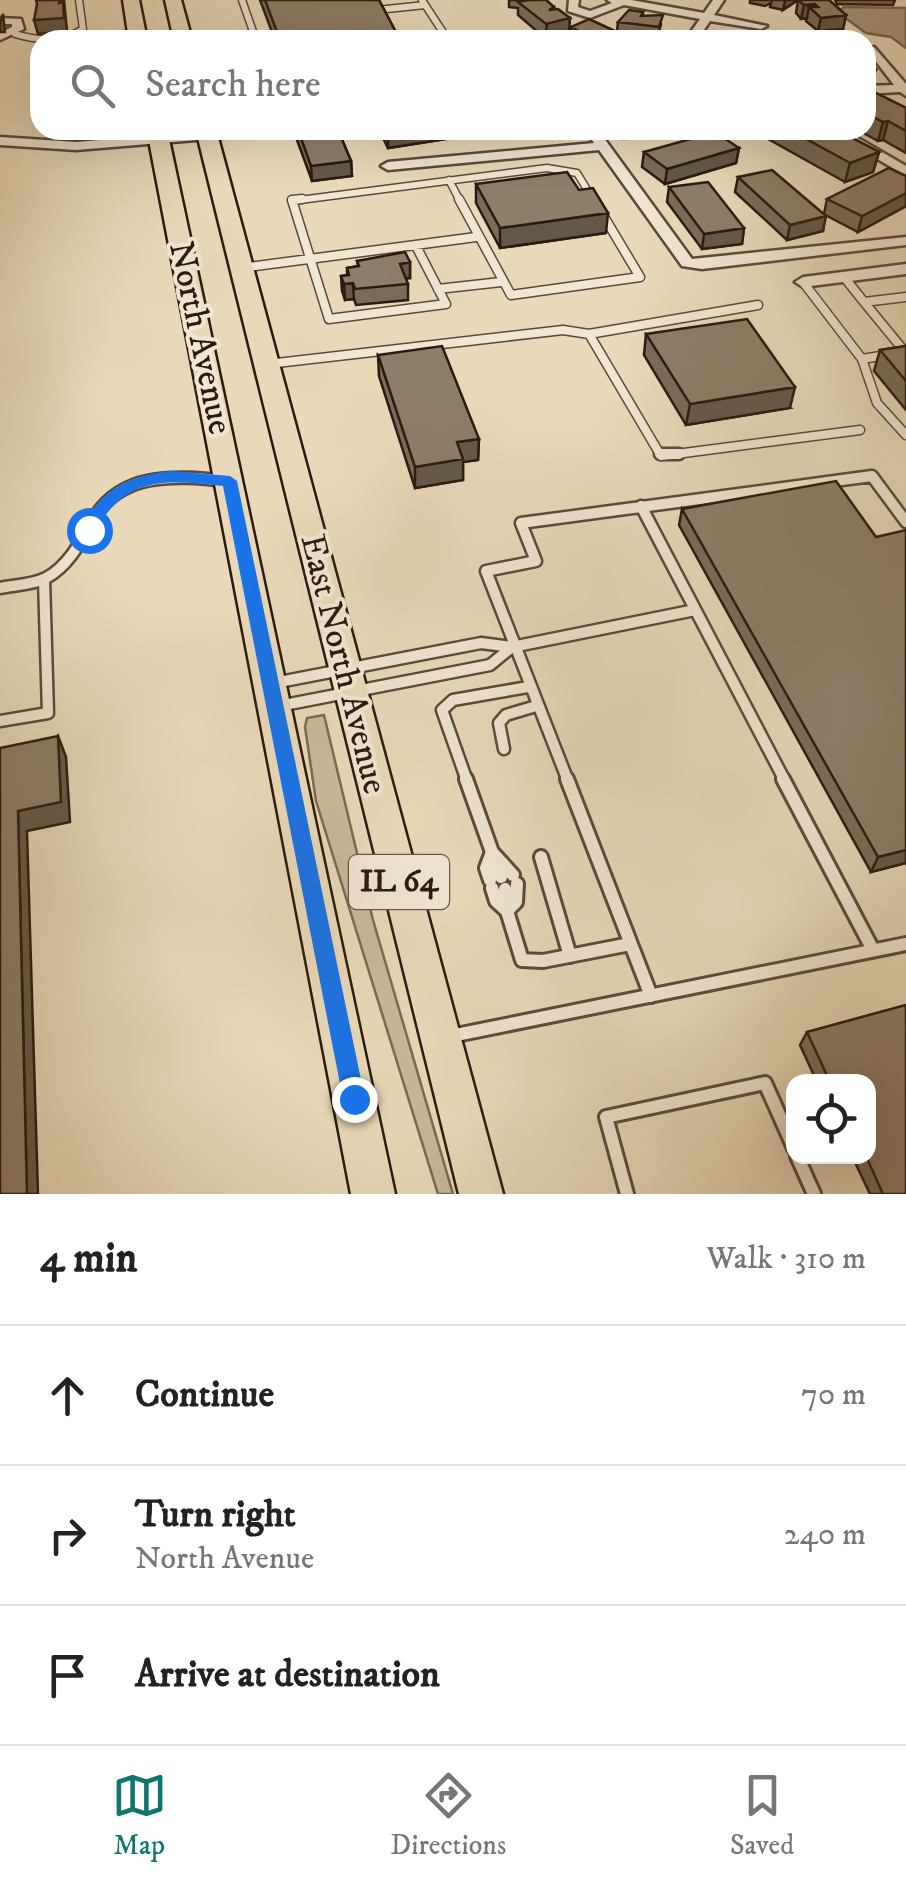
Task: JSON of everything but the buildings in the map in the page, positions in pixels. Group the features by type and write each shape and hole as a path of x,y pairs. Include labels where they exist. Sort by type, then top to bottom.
{"main road":[{"path":"131,0 136,30"},
{"path":"174,0 182,30"},
{"name":"North Avenue","path":"159,140 374,1194"},
{"name":"East North Avenue","path":"213,140 240,268 480,1194"}],"street":[{"path":"574,0 572,8 590,15 616,2 761,26"},
{"path":"698,30 720,0"},
{"path":"0,12 17,12 16,28"},
{"path":"0,21 16,28"},
{"path":"0,37 16,28"},
{"path":"876,54 905,90"},
{"path":"876,90 905,90"},
{"path":"0,142 76,146 117,140"},
{"path":"598,140 687,263 702,265 906,242"},
{"path":"852,140 906,172"},
{"path":"388,166 602,146"},
{"path":"803,282 906,269"}],"lane":[{"path":"79,0 82,30"},
{"path":"242,0 252,30"},
{"path":"377,10 423,3 441,30"},
{"path":"16,28 30,36"},
{"path":"416,246 446,304 329,320 292,200 448,180 546,168 577,173 640,277 511,294 500,282 448,180"},
{"path":"240,268 476,237"},
{"path":"844,276 905,352 862,358"},
{"path":"438,289 500,282"},
{"path":"803,282 862,358 877,403 906,435"},
{"path":"864,302 906,297"},
{"path":"266,364 562,330 589,334 758,305"},
{"path":"589,334 661,456 860,430"},
{"path":"0,588 44,580 82,543 101,506 129,486 172,476 230,481"},
{"path":"650,996 512,647 486,570 536,561 521,523 872,476 906,522"},
{"path":"641,506 873,950"},
{"path":"0,720 48,713 44,580"},
{"path":"272,696 348,681 481,643 512,647 695,610"},
{"path":"272,696 348,681 490,665 512,647"},
{"path":"507,911 516,902 503,882 442,710 454,700 528,686"},
{"path":"504,749 500,723 506,715 536,706"},
{"path":"540,857 570,956"},
{"path":"503,882 496,902 507,911 522,960 570,956 630,944"},
{"path":"440,1039 906,944"},
{"path":"627,1194 606,1116 765,1082 786,1130"},
{"path":"801,1164 814,1194"}],"shaded area":[{"path":"844,7 906,8 906,48 891,37 876,35 876,30 862,30 837,12"},
{"path":"324,715 373,920 453,1194 438,1194 316,801 305,727 307,718"}],"route":[{"path":"89,530 93,517 112,496 146,479 190,476 230,481 354,1099"}]}
